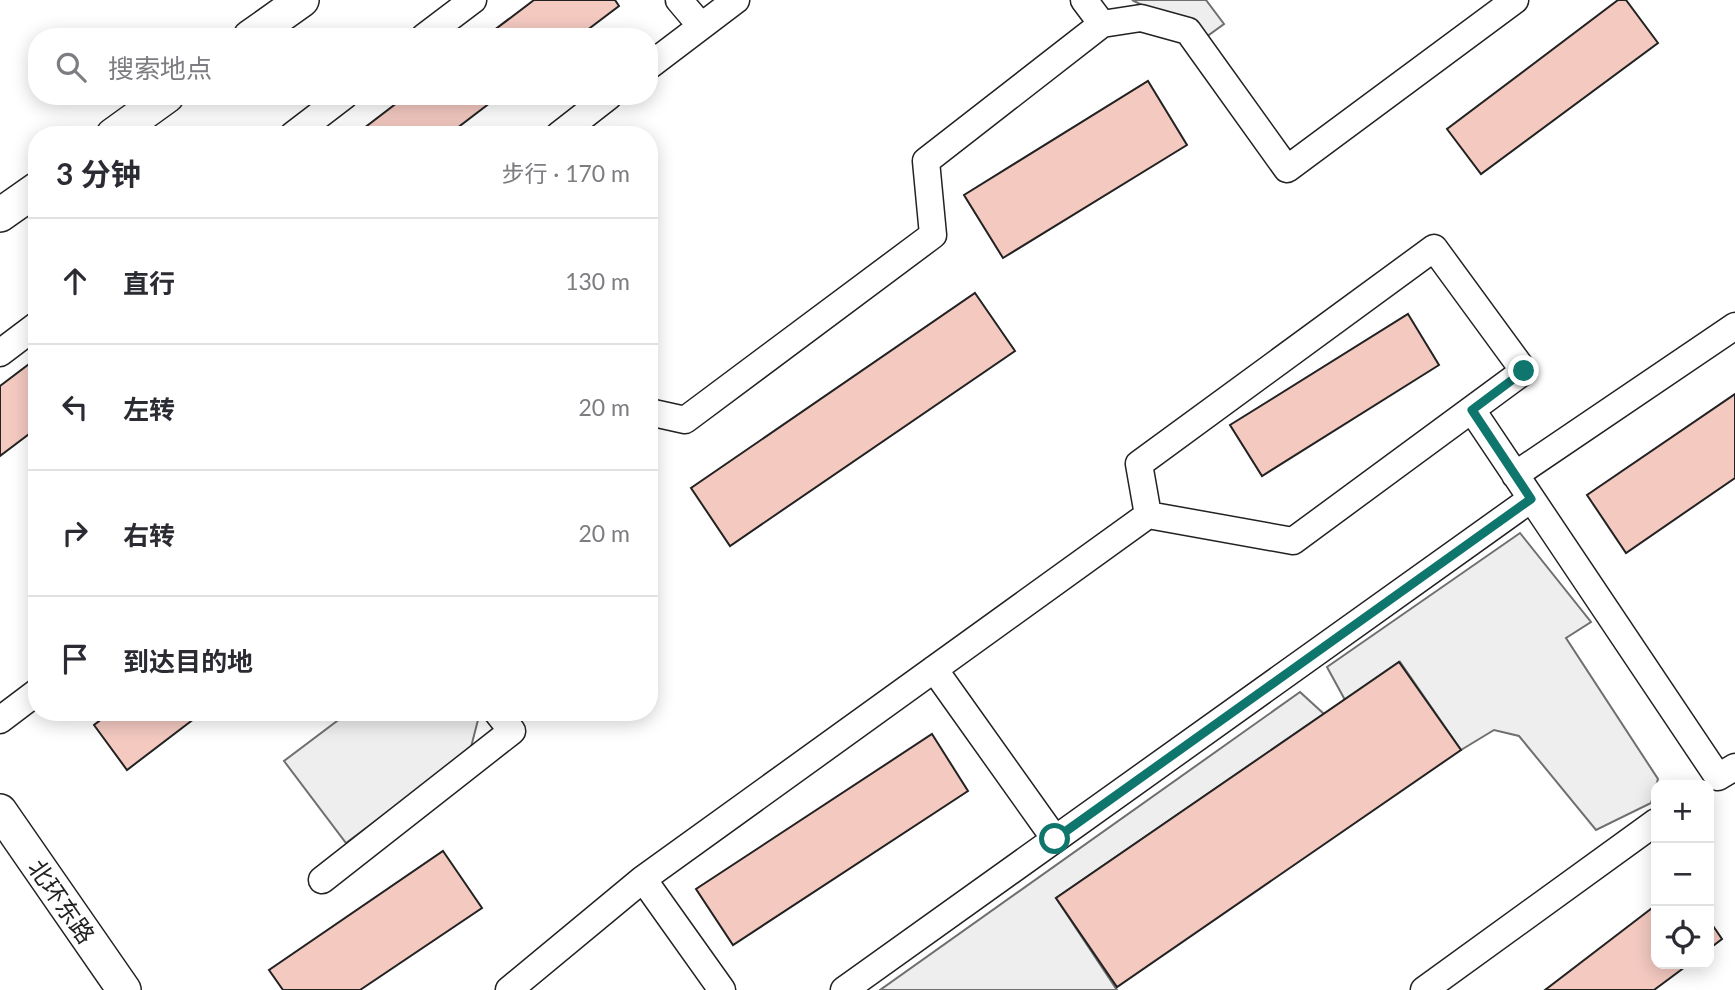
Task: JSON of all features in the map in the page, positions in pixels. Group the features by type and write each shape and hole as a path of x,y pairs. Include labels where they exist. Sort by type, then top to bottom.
{"street":[{"path":"263,28 302,0"},
{"path":"436,28 473,0"},
{"path":"679,0 701,26"},
{"path":"658,59 736,0"},
{"path":"1084,0 1102,24"},
{"path":"658,414 685,420 933,234 926,161 1102,24 1141,18 1188,31 1287,169 1515,0"},
{"path":"125,126 155,105"},
{"path":"305,126 332,105"},
{"path":"571,126 597,105"},
{"path":"0,215 28,195"},
{"path":"509,990 643,879 1148,515 1293,541 1524,371 1434,248 1139,464 1148,515"},
{"path":"1515,475 1735,327"},
{"path":"0,353 28,333"},
{"path":"1472,410 1720,776"},
{"path":"844,990 1531,499"},
{"path":"934,669 1055,839"},
{"path":"0,720 28,699"},
{"path":"322,880 512,731 504,721"},
{"name":"北环东路","path":"0,811 124,990"},
{"path":"1424,990 1651,826"},
{"path":"643,879 722,990"}],"shaded area":[{"path":"1132,0 1206,0 1224,24 1206,37"},
{"path":"1520,533 1591,622 1566,638 1658,779 1651,780 1651,803 1596,830 1519,736 1494,730 1461,750 1400,662 1345,700 1327,667"},
{"path":"1300,692 1324,714 1056,898 1117,990 880,990"},
{"path":"337,721 478,721 470,751 346,843 284,761"}],"building":[{"path":"534,0 615,0 619,6 590,28 497,28"},
{"path":"1618,0 1626,0 1658,43 1481,174 1447,129"},
{"path":"1148,81 1187,145 1003,258 964,195"},
{"path":"394,105 487,105 460,126 367,126"},
{"path":"975,293 1015,351 730,546 691,488"},
{"path":"1408,314 1439,365 1262,476 1230,425"},
{"path":"28,365 28,435 0,456 0,386"},
{"path":"1735,394 1735,478 1626,553 1587,495"},
{"path":"1399,662 1461,750 1117,987 1056,898"},
{"path":"99,721 191,721 127,770 94,725"},
{"path":"932,734 968,791 733,945 696,889"},
{"path":"443,851 482,908 360,990 283,990 269,970"},
{"path":"1651,909 1651,969 1682,969 1654,990 1545,990"},
{"path":"1714,927 1722,939 1714,945"}],"route":[{"path":"1055,839 1531,499 1472,410 1524,371"}]}
